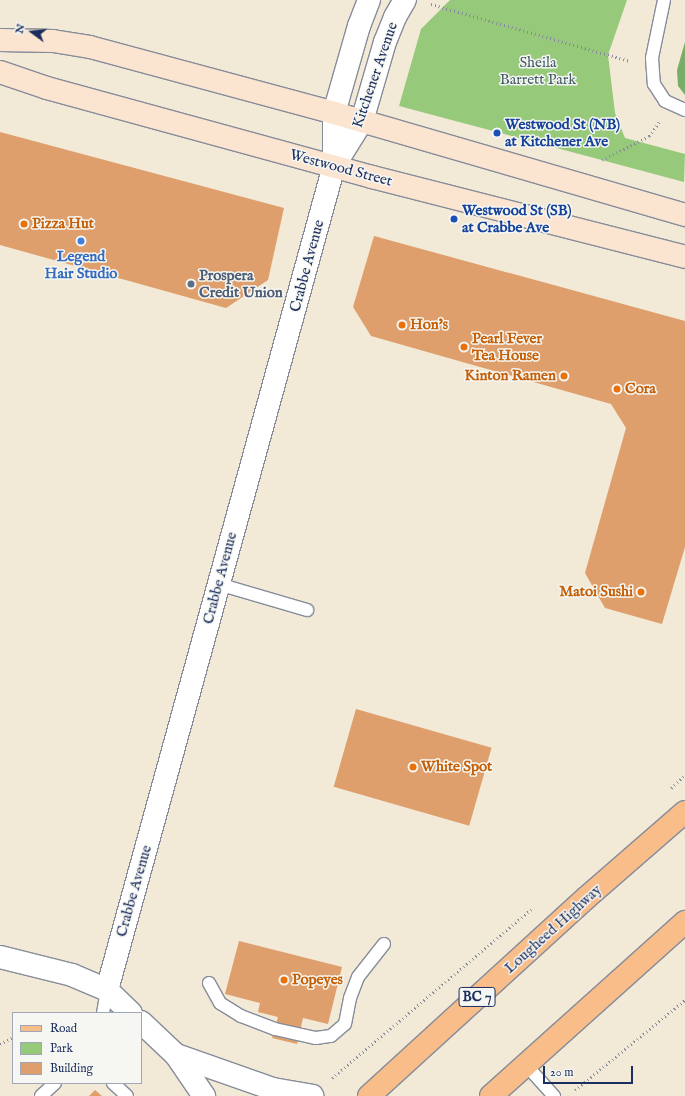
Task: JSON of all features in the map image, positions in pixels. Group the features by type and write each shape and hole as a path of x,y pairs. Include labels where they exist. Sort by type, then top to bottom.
{"main road":[{"path":"0,40 53,41 77,45 334,113 685,215"},
{"name":"Westwood Street","path":"0,72 46,88 334,166 685,257"},
{"name":"Lougheed Highway","path":"369,1096 586,898 685,812"},
{"path":"491,1096 685,922"}],"street":[{"name":"Kitchener Avenue","path":"334,166 334,113 359,26 369,0"},
{"name":"Kitchener Avenue","path":"334,166 362,121 385,42 395,17 405,0"},
{"name":"Crabbe Avenue","path":"107,990 334,166"},
{"path":"0,957 72,975 107,990 130,1012"},
{"path":"142,1023 176,1055 204,1096"},
{"path":"176,1055 273,1089 319,1090"}],"lane":[{"path":"664,0 652,58 654,84 665,101 685,110"},
{"path":"218,584 306,610"},
{"path":"209,983 220,1003 241,1016 275,1029 316,1038 331,1036 345,1024 350,998 358,977 384,944"},
{"path":"103,1012 107,990"},
{"path":"526,1065 554,1096"},
{"path":"41,1096 54,1084"},
{"path":"114,1084 127,1096"}],"path":[{"path":"427,2 652,68"},
{"path":"602,160 649,136 672,104"},
{"path":"668,790 685,775"},
{"path":"319,1090 534,906"},
{"path":"574,1092 685,1000"},
{"path":"0,1044 12,1038"}],"green space":[{"name":"Sheila Barrett Park","path":"450,0 627,0 608,55 615,113 625,138 685,154 684,182 399,106 421,29"},
{"path":"685,42 685,95 678,86 677,70"}],"building":[{"path":"0,132 284,208 268,280 226,308 0,245"},
{"path":"374,236 685,321 685,547 662,624 605,608 585,573 626,428 611,404 371,336 353,307"},
{"name":"White Spot","path":"356,709 492,748 469,826 334,787"},
{"name":"Popeyes","path":"239,941 342,967 328,1024 303,1018 297,1044 272,1038 278,1017 258,1012 260,1003 225,994"},
{"path":"95,1090 102,1096 89,1096"}],"place":[{"name":"Westwood St (NB) at Kitchener Ave","path":"497,133"},
{"name":"Westwood St (SB) at Crabbe Ave","path":"454,219"},
{"name":"Pizza Hut","path":"24,224"},
{"name":"Legend Hair Studio","path":"81,241"},
{"name":"Prospera Credit Union","path":"191,284"},
{"name":"Hon's","path":"402,325"},
{"name":"Pearl Fever Tea House","path":"464,347"},
{"name":"Kinton Ramen","path":"564,376"},
{"name":"Cora","path":"617,389"},
{"name":"Matoi Sushi","path":"641,592"},
{"name":"White Spot","path":"413,767"},
{"name":"Popeyes","path":"284,980"}]}
